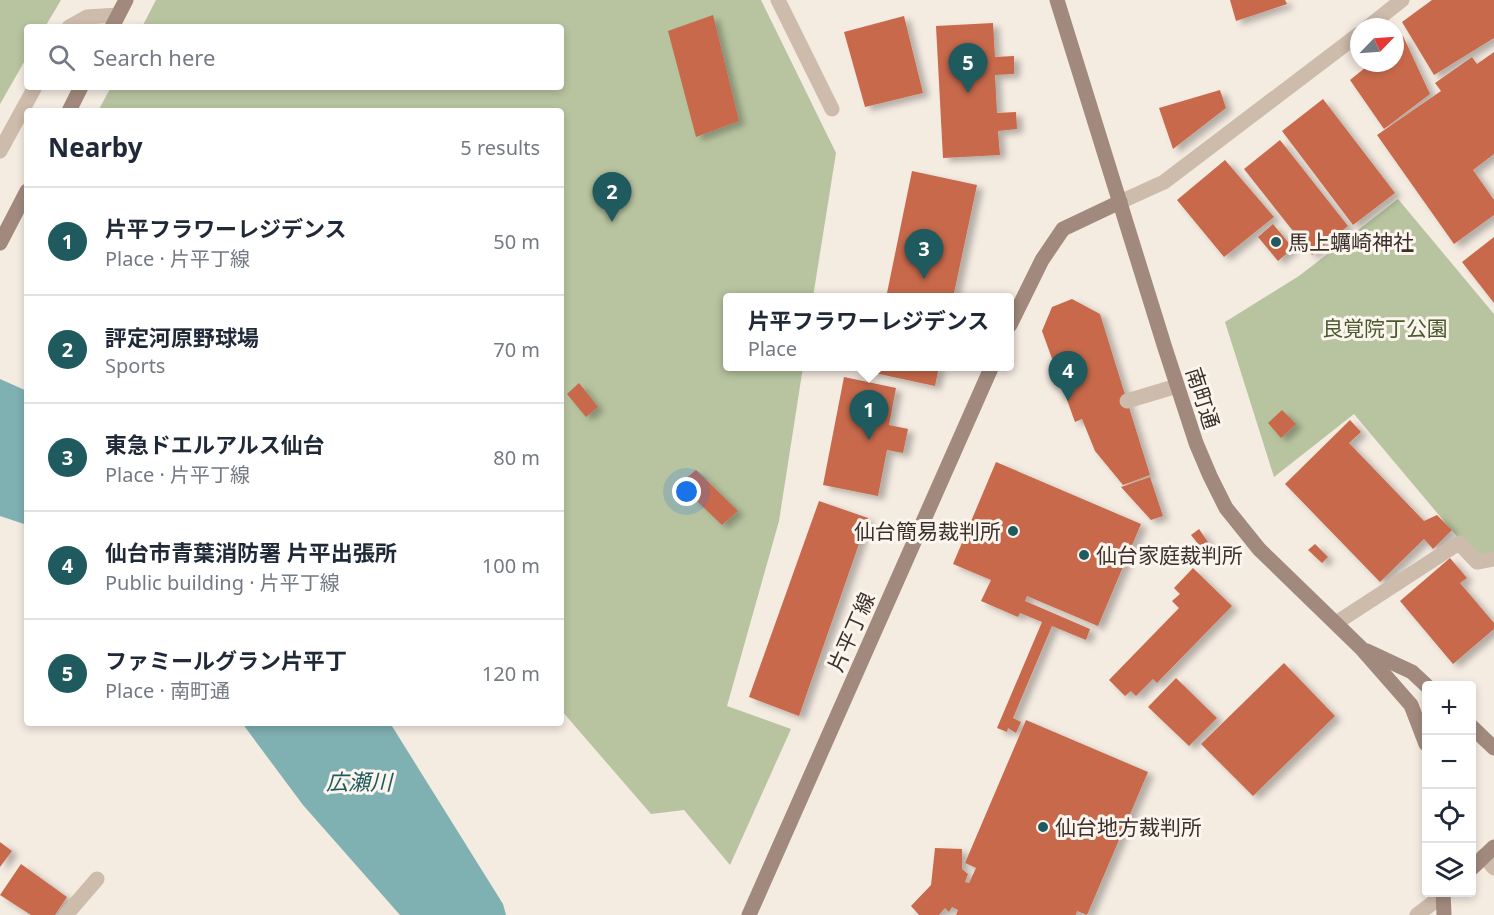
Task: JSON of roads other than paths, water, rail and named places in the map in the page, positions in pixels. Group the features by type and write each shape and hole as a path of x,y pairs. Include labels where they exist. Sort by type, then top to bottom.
{"street":[{"path":"75,24 87,18 115,21 126,0"},
{"path":"778,0 832,109"},
{"name":"南町通","path":"1057,0 1177,386 1196,443 1226,508 1259,549 1361,648 1411,705 1423,735"},
{"path":"1379,18 1402,0"},
{"path":"1014,317 1042,260 1064,229 1164,182 1350,41"},
{"path":"0,151 33,90"},
{"path":"70,108 80,90"},
{"path":"0,243 24,197"},
{"name":"片平丁線","path":"749,915 990,371"},
{"path":"1127,401 1177,386"},
{"path":"1336,623 1459,543 1477,562 1494,559"},
{"path":"1361,648 1412,672 1422,681"},
{"path":"1476,731 1494,748"},
{"path":"1476,866 1491,857"},
{"path":"66,915 97,879"},
{"path":"1417,915 1439,897"},
{"path":"1444,897 1444,915"}],"water":[{"path":"0,379 24,390 24,524 0,516"},
{"name":"広瀬川","path":"244,726 392,726 503,904 506,915 400,915 303,805"}],"place":[{"name":"ファミールグラン片平丁","path":"968,93"},
{"name":"評定河原野球場","path":"612,222"},
{"name":"馬上蠣崎神社","path":"1276,242"},
{"name":"東急ドエルアルス仙台","path":"924,279"},
{"name":"仙台市青葉消防署 片平出張所","path":"1068,401"},
{"name":"片平フラワーレジデンス","path":"869,440"},
{"name":"仙台簡易裁判所","path":"1013,531"},
{"name":"仙台家庭裁判所","path":"1084,555"},
{"name":"仙台地方裁判所","path":"1043,827"}],"park label":[{"name":"良覚院丁公園","path":"1385,328"}]}
